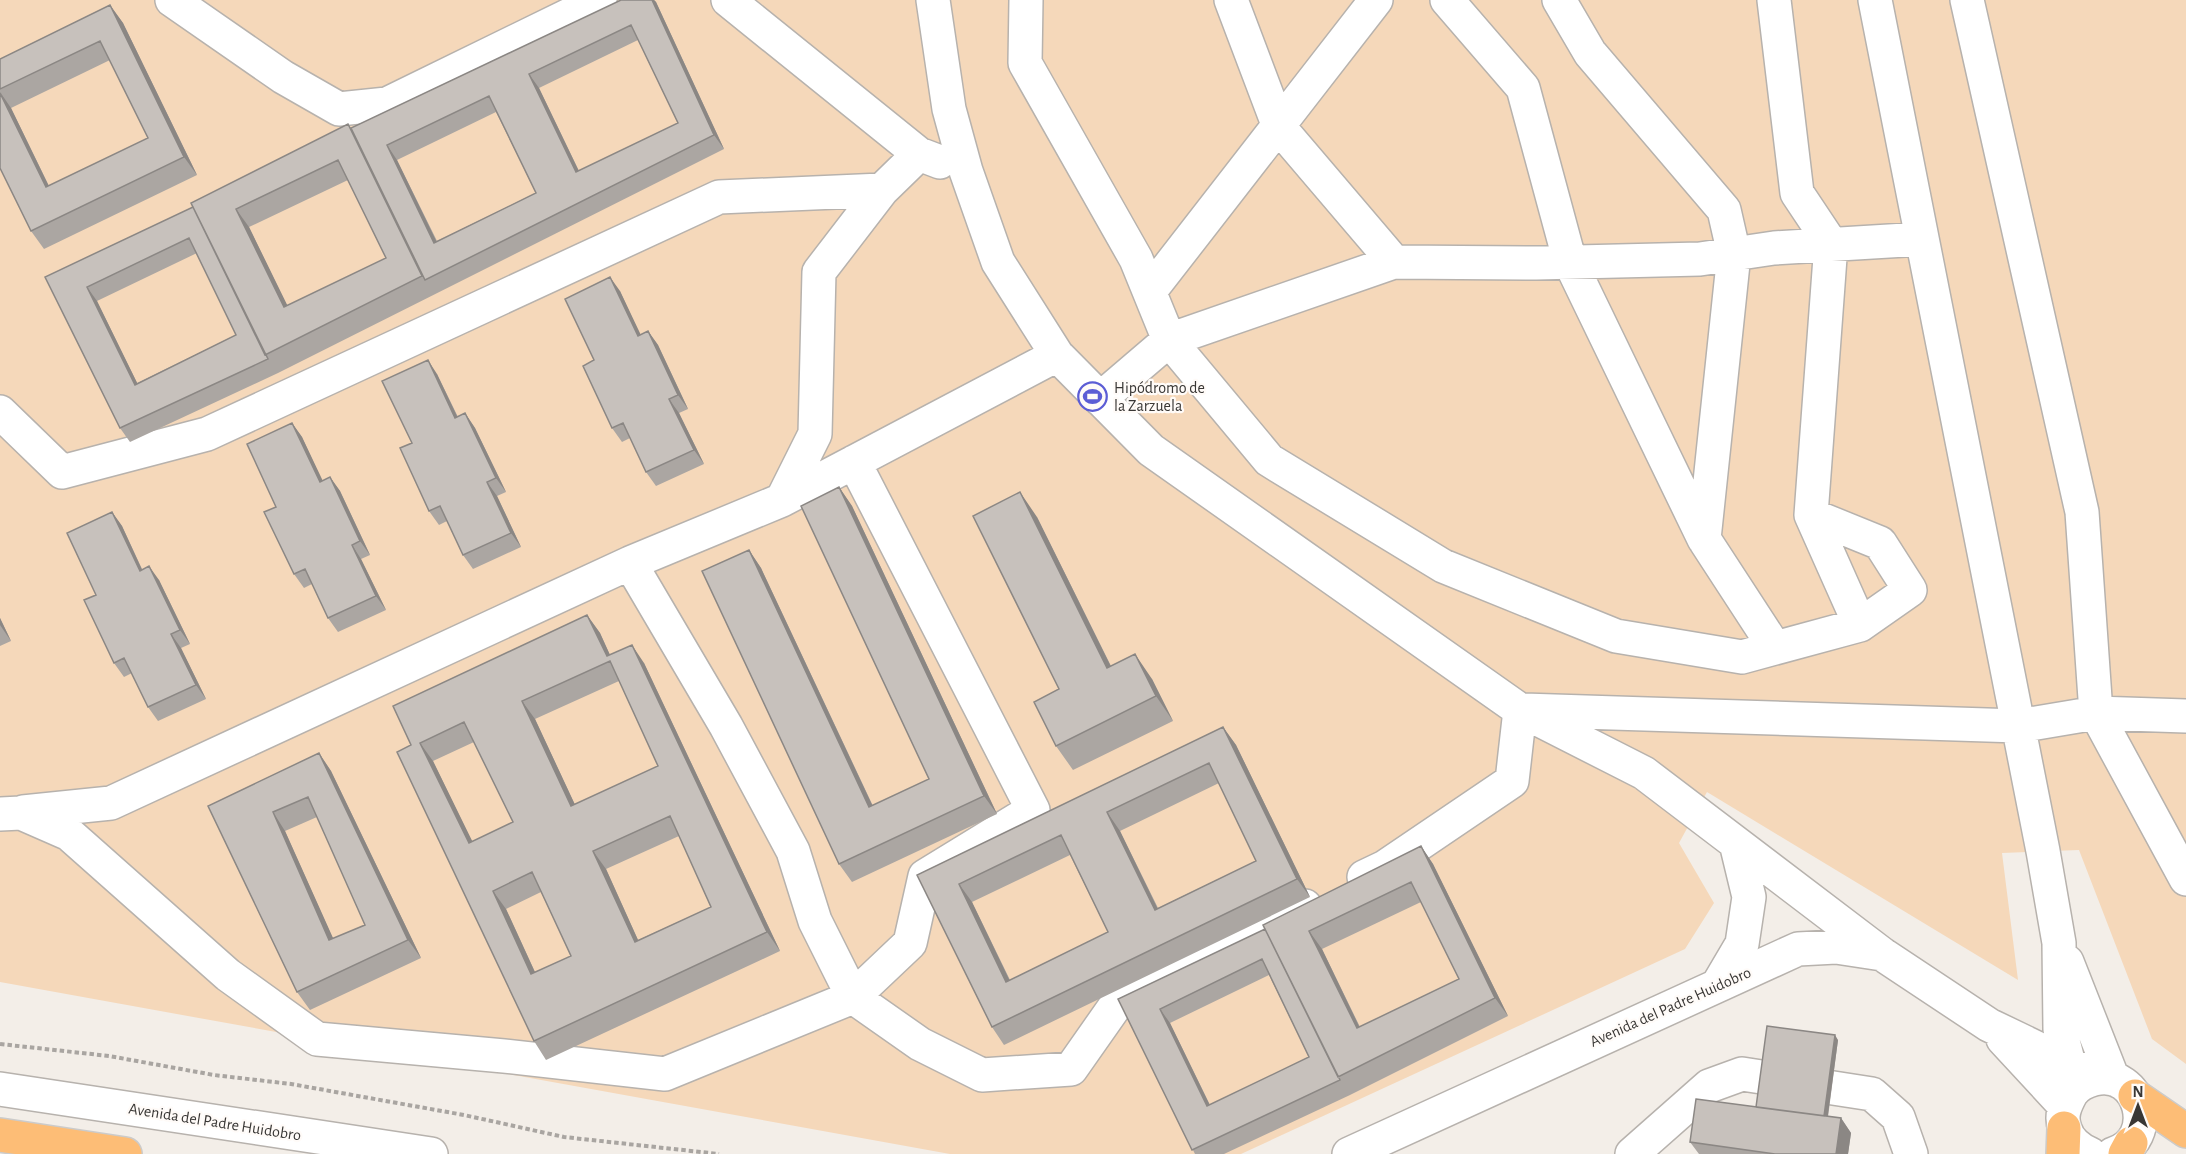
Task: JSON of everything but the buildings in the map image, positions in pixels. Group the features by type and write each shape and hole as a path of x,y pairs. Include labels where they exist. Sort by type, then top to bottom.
{"highway":[{"path":"2085,1099 2186,1131"},
{"path":"0,1135 125,1154"}],"street":[{"path":"172,0 283,77 339,109 387,104 600,0"},
{"path":"728,0 919,154 966,171"},
{"path":"933,0 949,109 966,171 998,262 1057,355 1100,399 1151,450 1520,710 1644,773 1882,954"},
{"path":"1026,0 1025,63 1136,258 1169,340 1269,460 1443,566 1616,636 1742,657 1860,626 1910,590 1880,543 1811,515"},
{"path":"1231,0 1279,127 1394,262"},
{"path":"1150,291 1376,0"},
{"path":"1447,0 1523,88 1570,262 1704,539 1775,648"},
{"path":"1559,0 1590,53 1724,210 1734,254 1704,539"},
{"path":"1774,0 1797,193 1831,244 1811,515 1860,626"},
{"path":"1875,0 2059,943 2085,1099 2071,1140 2091,1154"},
{"path":"1966,0 2082,512 2096,713 2186,879"},
{"path":"782,501 815,434 819,272 882,190 919,154"},
{"path":"0,412 62,472 207,434 719,197 882,190"},
{"path":"1100,399 1169,340 1394,262 1570,262 1700,258 1831,244 1922,239"},
{"path":"10,814 111,803 630,563 782,501 1057,355"},
{"path":"10,814 69,834 228,975 317,1039 665,1074 853,998 910,943 925,876 1033,810 854,462"},
{"path":"630,563 726,726 793,851 815,921 853,998 920,1044 982,1075 1071,1069 1118,1002 1385,867 1512,781 1520,710"},
{"path":"1520,710 2018,726 2096,713 2186,716"},
{"path":"1719,983 1742,944 1749,897 1736,843"},
{"path":"2059,943 2060,1029 2085,1099"},
{"name":"Avenida del Padre Huidobro","path":"1349,1154 1719,983 1798,949 1836,947 1882,954 1989,1025 2085,1099"},
{"path":"1406,1154 1419,1132 1570,1052"},
{"path":"1632,1154 1709,1086 1742,1074 1872,1094 1898,1117 1911,1154"},
{"name":"Avenida del Padre Huidobro","path":"0,1089 431,1154"},
{"path":"2085,1099 2141,1108 2141,1120 2123,1150"}],"path":[{"path":"0,1044 109,1056 214,1075 291,1084 464,1115 564,1137 719,1154"}],"shaded area":[{"name":"Hipódromo de la Zarzuela","path":"0,0 2186,0 2186,1064 2152,1039 2079,850 2002,853 2018,980 1707,792 1679,843 1714,903 1685,949 1241,1154 950,1154 0,982"}],"place":[{"name":"Hipódromo de la Zarzuela","path":"1093,396"}]}
